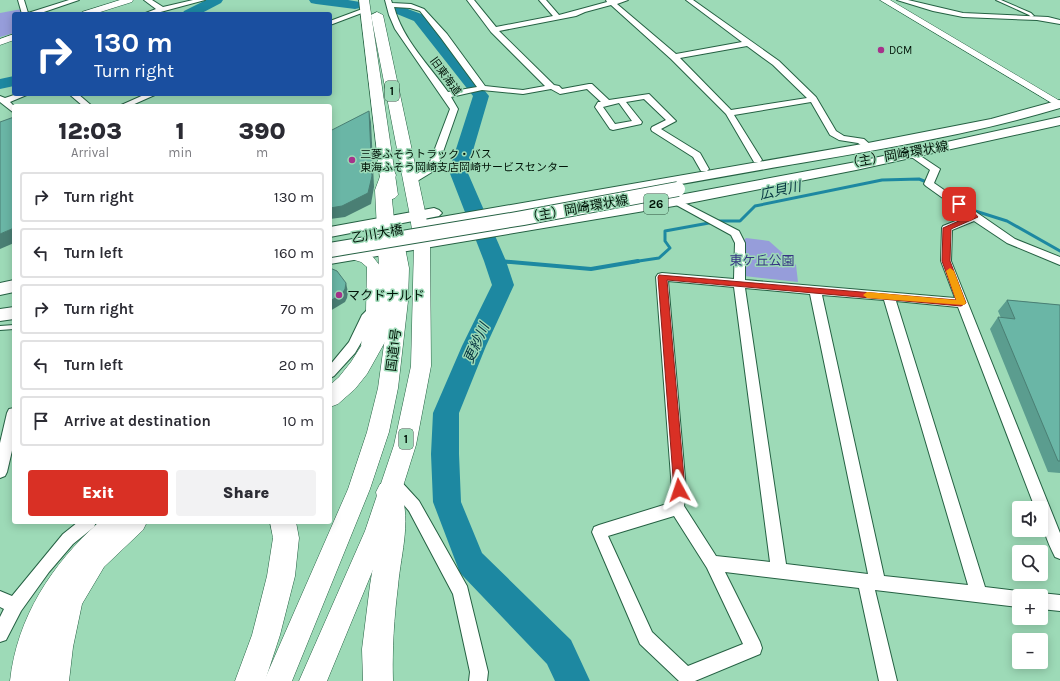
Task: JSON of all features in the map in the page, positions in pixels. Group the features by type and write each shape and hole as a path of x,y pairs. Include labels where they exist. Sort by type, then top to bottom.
{"highway":[{"name":"国道1号","path":"375,0 372,23 388,175"},
{"name":"国道1号","path":"313,681 376,531 405,445 421,366 421,228 411,181 372,23 365,5"},
{"path":"332,396 347,383 367,355 380,333 384,320 393,248 383,190 388,175"},
{"name":"国道1号","path":"278,681 359,489 378,432 388,388 400,301 400,268 393,248"},
{"path":"378,681 377,649 384,585 394,518 390,487"},
{"path":"25,681 32,642 41,616 55,591 80,556 116,524"},
{"path":"54,681 58,647 69,600 94,558 131,524"},
{"path":"250,681 266,635 281,576 286,538 282,524"}],"main road":[{"name":"（主）岡崎環状線","path":"332,250 675,191 868,147 991,123 1060,105"},
{"name":"（主）岡崎環状線","path":"913,154 1060,121"},
{"name":"26","path":"332,259 393,248 421,228 461,208 757,160 868,147"},
{"name":"26","path":"332,232 389,222 421,228 856,166 913,154"},
{"name":"（主）岡崎環状線","path":"421,228 442,222 675,191"},
{"name":"乙川大橋","path":"332,241 421,228"},
{"path":"0,289 12,286"},
{"path":"0,296 12,294"},
{"path":"0,306 12,304"},
{"path":"0,315 12,312"}],"street":[{"path":"21,0 24,12"},
{"path":"38,12 76,0"},
{"path":"91,12 129,0"},
{"path":"147,0 162,9"},
{"path":"152,12 202,0"},
{"path":"470,0 494,30 551,87"},
{"path":"542,0 558,18"},
{"path":"494,30 558,18 612,1 624,0"},
{"path":"689,0 776,63 813,99 832,133 842,138 861,141 868,147"},
{"path":"884,0 1060,105"},
{"path":"900,0 942,11 969,16 1032,16 1060,22"},
{"path":"612,1 674,56 729,113 757,160"},
{"path":"389,2 411,6 422,10 444,36 482,88"},
{"name":"旧東海道","path":"389,2 395,20 418,58 447,95 454,108 432,169 411,181"},
{"path":"332,22 365,5"},
{"path":"372,23 395,20"},
{"path":"0,42 12,38"},
{"path":"674,56 749,43"},
{"path":"447,95 482,88 523,92 551,87 556,88 560,92 589,86 606,102"},
{"path":"2,99 16,96"},
{"path":"76,96 86,104"},
{"path":"128,104 147,96"},
{"path":"621,101 638,122 613,127 599,107 606,102 621,101 646,96 672,121 655,129 696,155 704,169"},
{"path":"2,99 12,108"},
{"path":"729,113 813,99"},
{"path":"913,154 935,169 929,184 1011,241 1060,261"},
{"path":"675,191 735,233 740,243 739,283 779,571"},
{"path":"975,217 947,228 946,261 961,303 1060,552"},
{"path":"353,255 366,259 373,264 374,271 372,332 367,355"},
{"path":"677,508 600,532 646,638 686,676 754,648 712,563 677,508 679,490 662,277 961,303"},
{"path":"815,290 872,581 888,681"},
{"path":"890,297 980,594"},
{"path":"332,371 349,351 357,338 365,316 373,311"},
{"path":"0,472 12,421"},
{"path":"390,487 414,506 461,592 479,672 478,681"},
{"path":"0,634 15,605 68,539 87,524"},
{"path":"712,563 1012,598"},
{"path":"0,599 15,605"},
{"path":"1048,602 1060,603"}],"lane":[{"path":"998,0 1032,16"},
{"path":"0,284 12,281"},
{"path":"0,328 12,327"}],"green space":[{"path":"22,9 22,12 12,12 12,34 0,37 0,13"},
{"name":"東ケ丘公園","path":"746,238 769,241 796,265 798,282 744,276 743,241"}],"building":[{"name":"三菱ふそうトラック・バス 東海ふそう岡崎支店岡崎サービスセンター","path":"369,111 372,176 368,193 342,206 332,208 332,130"},
{"path":"12,118 12,229 0,234 0,122"},
{"path":"332,269 337,271 346,283 342,294 332,300"},
{"path":"1007,300 1060,305 1060,461 1058,461 998,317 1015,319"}],"waterway":[{"name":"更紗川","path":"193,12 216,0"},
{"name":"更紗川","path":"316,0 355,5"},
{"name":"更紗川","path":"397,9 419,18 481,96 458,171 495,261 503,285 474,346 446,413 445,454 447,502 471,563 559,652 573,681"},
{"name":"更紗川","path":"0,84 12,81"},
{"name":"広貝川","path":"633,262 659,258 670,248 665,241 665,231 720,221 740,221 755,206 882,180 919,179 929,183"},
{"name":"広貝川","path":"972,210 1007,221 1060,251"},
{"name":"広貝川","path":"495,261 509,262"},
{"name":"広貝川","path":"499,261 509,262"},
{"name":"広貝川","path":"633,262 638,261"},
{"name":"広貝川","path":"509,262 591,269 633,262"}],"slow traffic":[{"path":"867,295 961,303 950,271"}],"place":[{"name":"DCM","path":"881,50"},
{"name":"三菱ふそうトラック・バス 東海ふそう岡崎支店岡崎サービスセンター","path":"352,160"},
{"name":"マクドナルド","path":"339,295"}],"route":[{"path":"679,490 662,277 961,303 946,261 945,253 947,228 975,217 959,204"}]}
